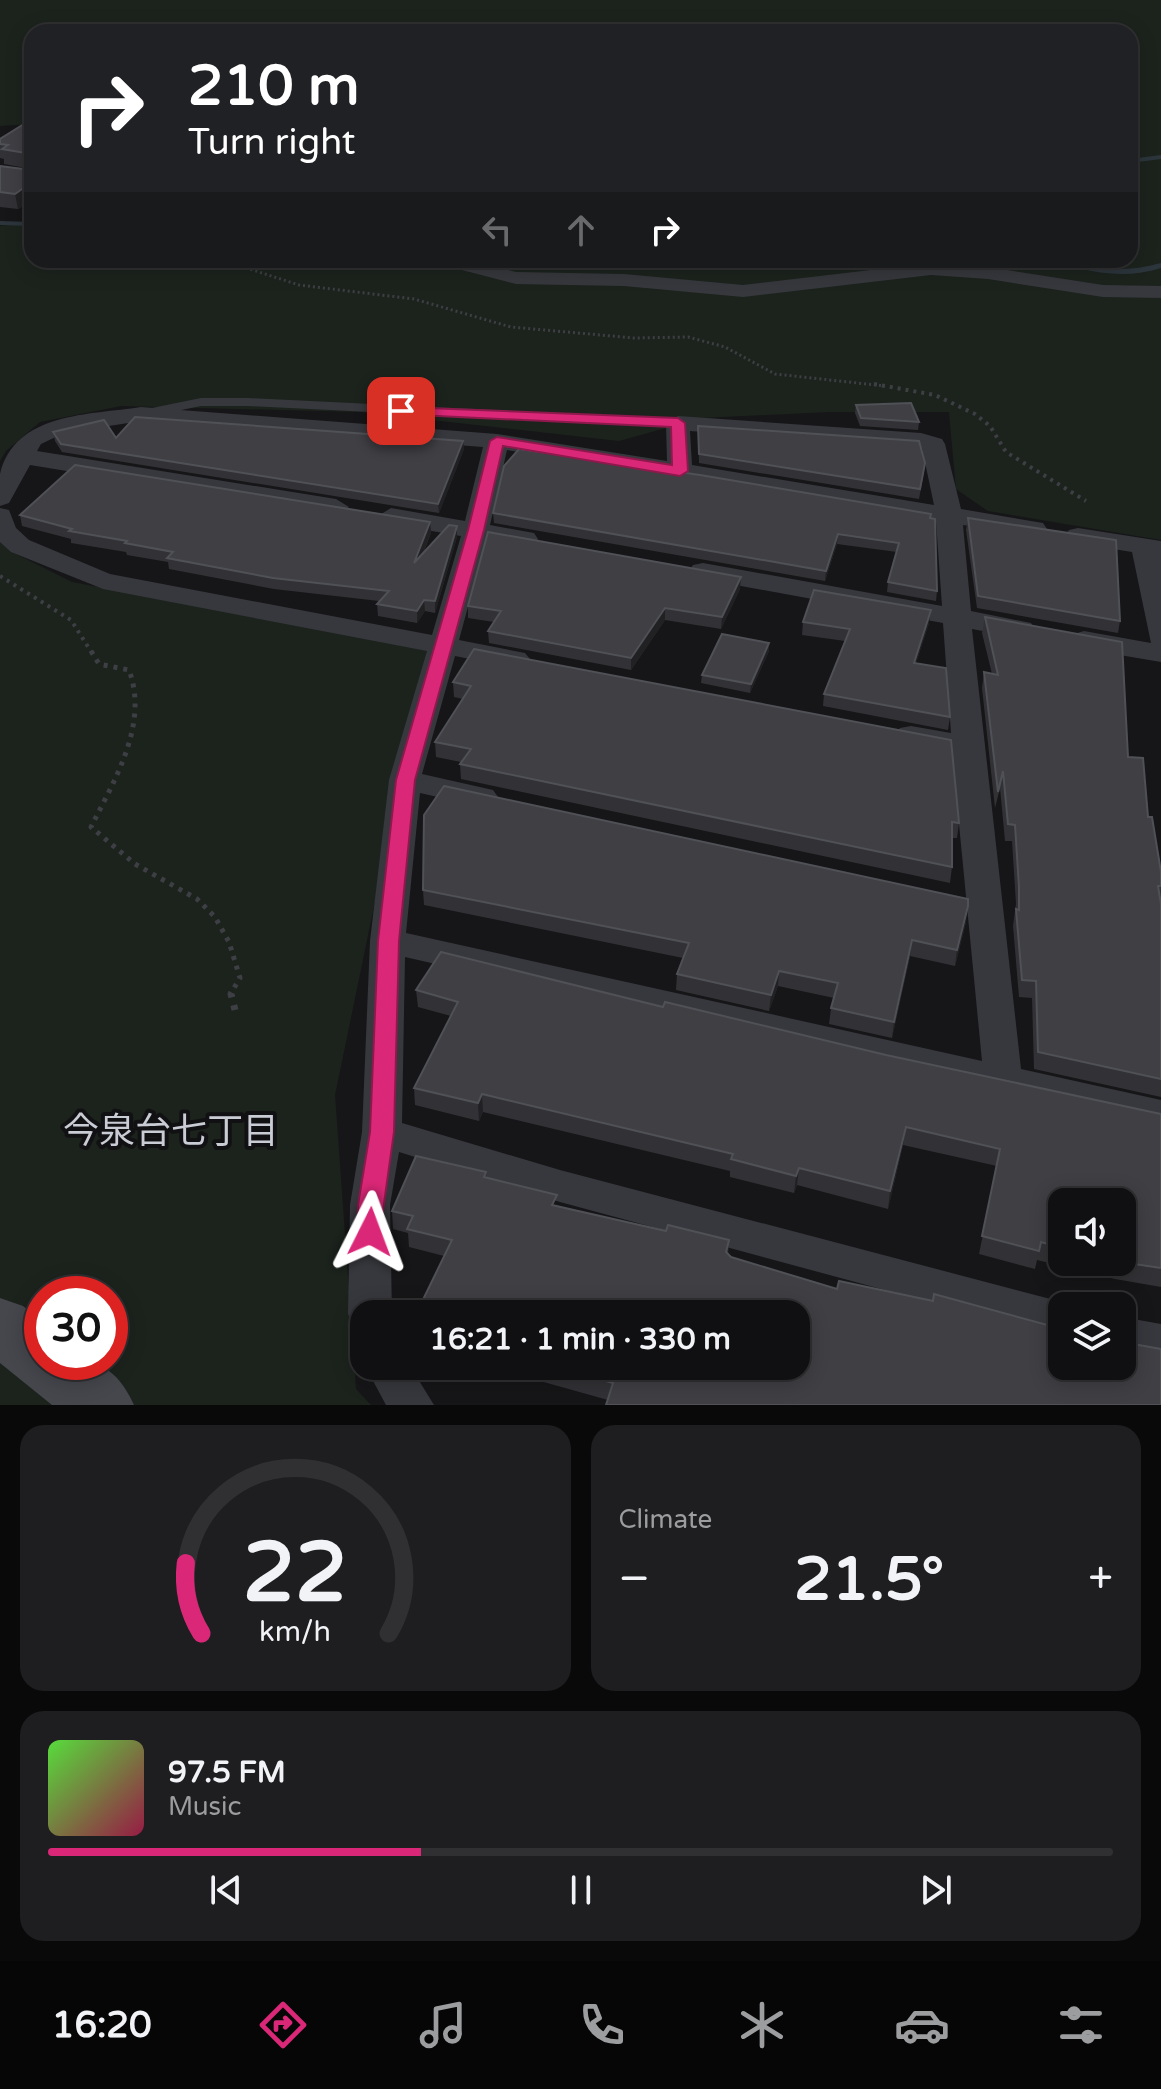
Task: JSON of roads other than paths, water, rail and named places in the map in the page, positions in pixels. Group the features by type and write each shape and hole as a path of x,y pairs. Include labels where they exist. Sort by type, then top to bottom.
{"street":[{"path":"477,268 516,278 614,279 743,291 931,269 988,273 1103,291 1161,292"},
{"path":"0,498 31,439 47,431 141,414 497,441 1152,548 1161,637"},
{"path":"680,471 678,423 921,440 933,444 949,515 967,746 968,901 1003,1079"},
{"path":"370,1300 370,1205 382,1132 388,941 405,780 476,530 497,441"},
{"path":"22,456 554,544"},
{"path":"0,516 4,531 20,546 103,581 550,666"},
{"path":"677,567 1161,653"},
{"path":"890,731 967,746"},
{"path":"405,780 515,804"},
{"path":"388,941 1161,1115"},
{"path":"382,1132 560,1186 1048,1316"},
{"path":"0,1325 24,1344"},
{"path":"1136,1339 1161,1343"},
{"path":"69,1380 101,1405"},
{"path":"394,1380 411,1405"}],"lane":[{"path":"141,414 201,402 248,402 678,423"}],"waterway":[{"path":"1138,160 1161,157"},
{"path":"0,223 24,224"},
{"path":"1091,268 1121,272 1141,271 1161,265"}],"district":[{"name":"今泉台七丁目","path":"171,1130"}]}
